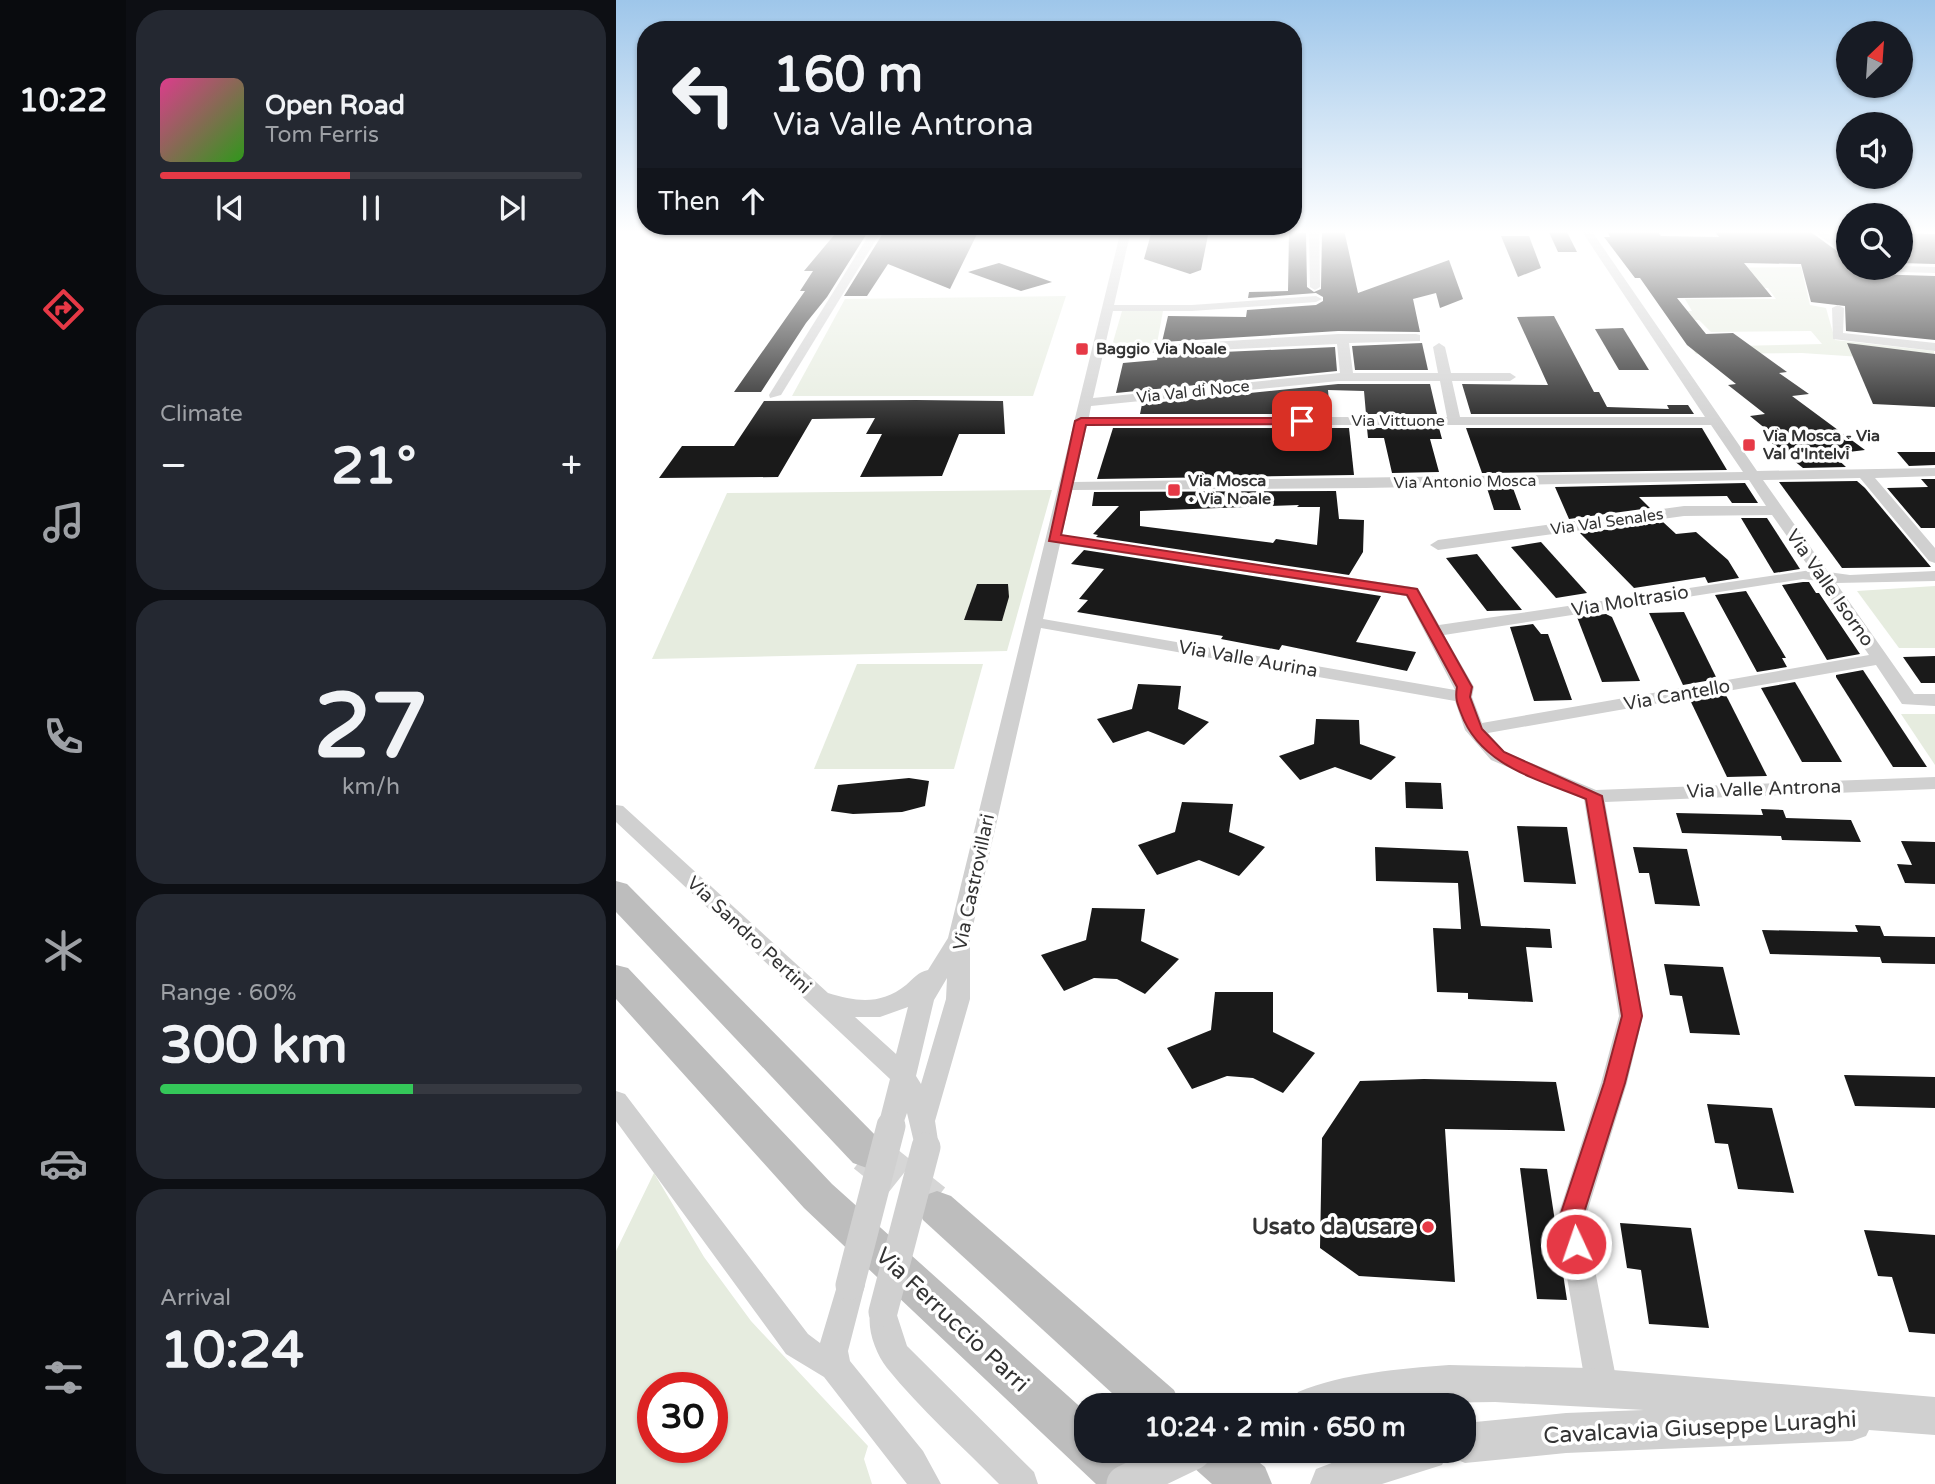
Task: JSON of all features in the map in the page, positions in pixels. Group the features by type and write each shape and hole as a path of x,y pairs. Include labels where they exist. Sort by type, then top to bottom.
{"main road":[{"path":"616,892 867,1152"},
{"name":"Via Ferruccio Parri","path":"616,977 818,1196 1074,1432"},
{"path":"937,1208 1145,1393"},
{"path":"1107,1463 1131,1484"},
{"path":"1224,1463 1248,1484"}],"street":[{"path":"775,395 834,299"},
{"name":"Via Castrovillari","path":"924,1118 958,999 959,939 1110,299"},
{"path":"1108,308 1192,308 1264,299"},
{"name":"Via Valle Isorno","path":"1633,299 1752,476 1909,700 1935,701"},
{"path":"1838,308 1837,336 1935,347"},
{"path":"1114,352 1192,351 1338,338 1416,338"},
{"path":"1338,338 1343,341 1347,377"},
{"path":"1439,347 1454,421"},
{"name":"Via Val di Noce","path":"1085,402 1347,377 1510,377"},
{"name":"Via Vittuone","path":"1081,421 1715,421"},
{"name":"Via Antonio Mosca","path":"1065,486 1380,484 1935,472"},
{"path":"1864,474 1935,558"},
{"name":"Via Val Senales","path":"1438,545 1684,511 1776,510"},
{"name":"Via Valle Antrona","path":"1054,538 1412,592 1465,687 1463,697 1475,730 1498,755 1594,796 1935,783"},
{"name":"Via Moltrasio","path":"1434,631 1803,574 1824,579 1935,576"},
{"name":"Via Valle Aurina","path":"1033,622 1463,697"},
{"name":"Via Cantello","path":"1475,730 1879,659"},
{"path":"1594,796 1632,1016 1571,1219 1602,1388"},
{"name":"Via Sandro Pertini","path":"616,811 815,997 844,1008 871,1010 894,1007 913,994 959,939"},
{"path":"835,1367 833,1351 922,999 959,939"},
{"path":"815,997 902,1075 917,1097 924,1118 926,1147 883,1312 885,1332 896,1356 1022,1484"},
{"path":"616,1101 797,1344 835,1367 915,1477"},
{"path":"1371,1393 1396,1388 1468,1384 1602,1388 1935,1417"},
{"name":"Cavalcavia Giuseppe Luraghi","path":"1476,1442 1566,1433 1935,1417"},
{"path":"1125,1484 1169,1463"},
{"path":"1331,1484 1383,1463"}],"shaded area":[{"path":"845,299 1065,299 1033,396 792,396"},
{"path":"1685,299 1809,299 1810,305 1826,308 1835,340 1934,351 1935,362 1802,353 1696,354 1691,347 1822,344 1811,331 1711,332 1699,320 1671,320 1666,311 1692,311"},
{"path":"1122,311 1163,311 1156,349 1111,349"},
{"path":"1052,490 1007,651 652,659 727,493"},
{"path":"1935,586 1935,648 1899,648 1857,591"},
{"path":"857,664 983,664 954,769 814,769"},
{"path":"1901,714 1935,714 1935,765"},
{"path":"654,1173 704,1257 751,1321 868,1446 864,1459 872,1484 616,1484 616,1251"}],"building":[{"path":"799,299 825,299 806,323 761,392 734,392"},
{"path":"1413,299 1420,332 1338,331 1162,342 1168,316 1246,317 1247,310 1316,305 1323,301"},
{"path":"1438,299 1462,299 1440,308"},
{"path":"1655,299 1678,299 1706,334 1733,333 1787,372 1779,373 1809,394 1792,396 1865,450 1832,454 1846,467 1803,468 1768,440 1778,439 1750,416 1765,414 1728,385 1736,384 1687,345"},
{"path":"1810,299 1935,299 1935,340 1846,331 1845,306 1811,302"},
{"path":"1554,316 1594,392 1599,392 1607,407 1669,409 1667,405 1688,405 1694,414 1471,414 1462,384 1548,385 1517,317"},
{"path":"1623,328 1649,370 1619,370 1595,329"},
{"path":"1422,343 1428,370 1355,370 1352,346"},
{"path":"1847,343 1935,354 1935,407 1873,404"},
{"path":"1335,347 1337,371 1116,393 1123,363 1157,360 1158,355"},
{"path":"1338,384 1430,384 1437,414 1366,414 1364,391 1328,390 1330,414 1140,414 1142,404"},
{"path":"764,401 1003,401 1005,434 959,434 942,476 860,477 882,434 866,434 875,418 812,419 778,477 659,478 682,446 734,446"},
{"path":"1113,428 1349,428 1354,475 1097,479"},
{"path":"1367,428 1439,428 1442,439 1430,439 1439,472 1392,473 1384,438 1368,438"},
{"path":"1466,428 1702,428 1727,470 1482,473"},
{"path":"1897,452 1935,452 1935,465 1909,466"},
{"path":"1921,479 1935,479 1935,528 1921,528 1887,488 1928,487"},
{"path":"1857,481 1931,567 1842,568 1779,482"},
{"path":"1745,483 1758,503 1732,503 1727,496 1639,497 1650,508 1569,519 1555,487"},
{"path":"1487,488 1513,488 1521,510 1494,510"},
{"path":"1336,491 1339,519 1364,520 1363,552 1349,575 1096,537 1098,535 1093,534 1119,506 1092,506 1094,492","holes":["1299,505 1297,507 1320,507 1317,545 1276,539 1273,543 1140,526 1140,511"]},
{"path":"1741,518 1767,518 1800,569 1774,573"},
{"path":"1663,522 1676,534 1696,532 1728,560 1739,578 1708,583 1705,577 1634,588 1580,533"},
{"path":"1541,542 1587,593 1556,598 1511,547"},
{"path":"1084,550 1381,596 1356,642 1416,652 1407,671 1282,645 1279,650 1221,639 1223,636 1077,612 1088,600 1079,599 1104,569 1071,564"},
{"path":"1477,554 1522,610 1487,611 1446,558"},
{"path":"1809,582 1816,593 1819,593 1860,654 1827,660 1782,585"},
{"path":"977,584 1008,584 1009,597 1002,621 964,620"},
{"path":"1746,591 1786,658 1782,658 1787,667 1757,672 1715,595"},
{"path":"1684,612 1717,679 1683,685 1649,613"},
{"path":"1606,614 1612,617 1640,681 1602,682 1577,617"},
{"path":"1533,624 1541,634 1548,634 1572,700 1534,701 1510,627"},
{"path":"1935,656 1935,683 1921,683 1903,657"},
{"path":"1863,670 1927,767 1893,767 1836,677"},
{"path":"1795,682 1842,762 1802,762 1761,688"},
{"path":"1138,684 1181,686 1178,709 1209,722 1184,745 1148,731 1113,743 1097,719 1132,709"},
{"path":"1725,694 1767,776 1727,777 1690,700"},
{"path":"1316,719 1359,720 1360,744 1396,757 1371,780 1335,767 1300,780 1279,756 1314,744"},
{"path":"909,778 929,781 925,806 902,812 853,814 831,811 838,785"},
{"path":"1405,782 1441,783 1443,809 1406,808"},
{"path":"1182,802 1233,804 1229,832 1265,847 1239,876 1199,860 1157,875 1138,845 1175,832"},
{"path":"1761,809 1783,810 1786,818 1851,820 1861,842 1682,833 1676,813 1763,815"},
{"path":"1517,826 1567,827 1576,884 1524,882"},
{"path":"1901,841 1935,842 1935,884 1905,883 1897,864 1912,865"},
{"path":"1375,847 1468,851 1481,926 1550,929 1552,948 1526,947 1533,1002 1468,999 1468,993 1437,992 1433,928 1461,929 1458,883 1376,881"},
{"path":"1633,847 1687,849 1700,906 1655,904 1649,873 1639,873"},
{"path":"1092,908 1145,909 1141,941 1179,959 1145,994 1117,979 1094,978 1064,991 1041,955 1086,940"},
{"path":"1855,925 1880,926 1884,936 1935,937 1935,964 1882,963 1880,957 1770,954 1762,930 1858,932"},
{"path":"1664,964 1723,967 1740,1035 1690,1033 1682,996 1670,995"},
{"path":"1215,992 1273,992 1273,1032 1315,1053 1283,1093 1253,1078 1227,1076 1192,1089 1167,1048 1211,1030"},
{"path":"1844,1075 1935,1077 1935,1108 1855,1106"},
{"path":"1424,1079 1556,1082 1565,1131 1445,1129 1455,1282 1359,1276 1320,1248 1322,1138 1360,1081"},
{"path":"1707,1104 1772,1108 1794,1193 1738,1189 1728,1144 1715,1143"},
{"path":"1520,1168 1547,1169 1567,1300 1537,1299"},
{"path":"1620,1223 1691,1228 1709,1328 1649,1324 1641,1270 1627,1268"},
{"path":"1864,1230 1935,1235 1935,1334 1909,1332 1892,1277 1878,1276"}],"tunnel":[{"path":"867,1152 932,1204"}],"place":[{"name":"Baggio Via Noale","path":"1082,349"},
{"name":"Via Mosca - Via Val d'Intelvi","path":"1749,445"},
{"name":"Via Mosca - Via Noale","path":"1174,490"},
{"name":"Usato da usare","path":"1428,1227"}],"route":[{"path":"1302,421 1081,421 1054,538 1412,592 1465,687 1463,697 1475,730 1498,755 1572,789 1594,796 1632,1016 1571,1219 1576,1244"}]}
